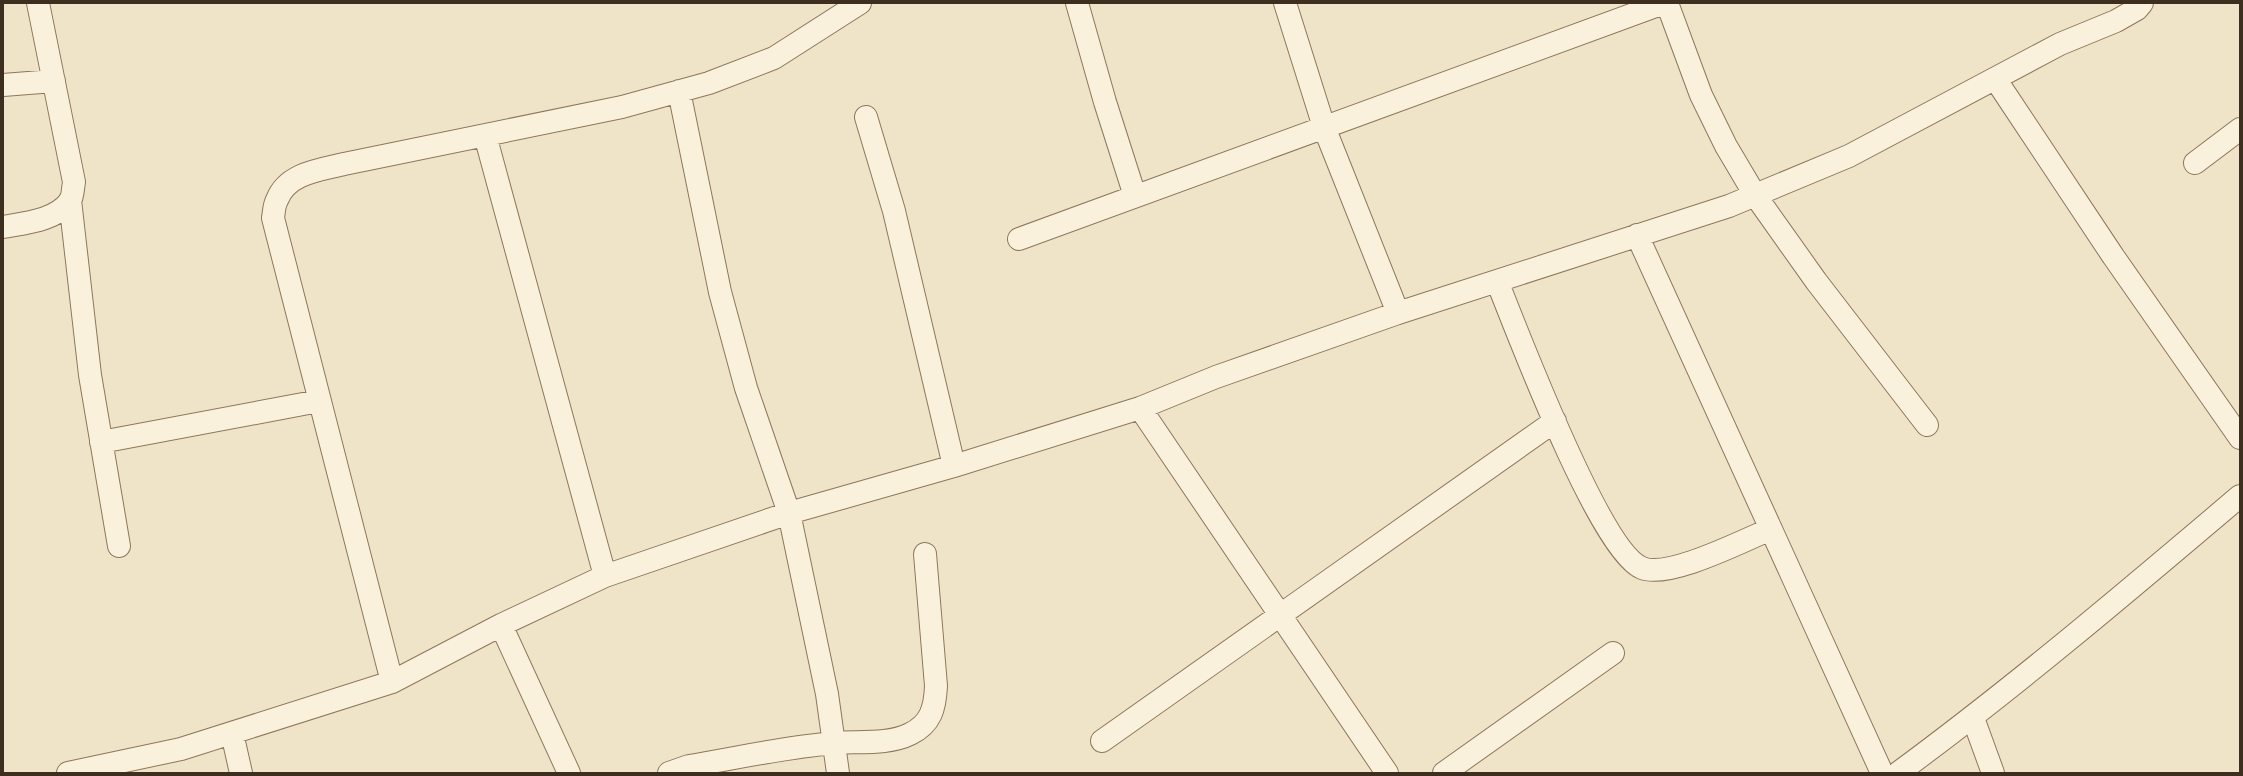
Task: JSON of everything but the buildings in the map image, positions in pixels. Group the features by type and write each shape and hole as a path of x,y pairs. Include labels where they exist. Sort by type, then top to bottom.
{"street":[{"path":"38,3 74,182 70,200 81,304 100,442 119,546"},
{"path":"392,682 273,218 276,200 286,185 305,173 622,107 709,83 774,58 860,3"},
{"path":"1078,3 1105,102 1135,196"},
{"path":"1285,3 1324,127 1398,313"},
{"path":"1019,239 1666,3 1701,95 1726,146 1755,195 1816,281 1926,425"},
{"path":"68,773 181,749 392,682 501,626 605,576 789,513 954,466 1140,408 1216,377 1398,313 1729,206 1849,156 1996,80 2060,44 2116,21 2138,9 2142,3"},
{"path":"1996,80 2113,256 2240,438"},
{"path":"3,85 54,81"},
{"path":"679,91 720,292 746,388 789,513 827,694 838,773"},
{"path":"866,117 894,211 954,466"},
{"path":"2194,163 2240,129"},
{"path":"485,135 605,576"},
{"path":"3,227 46,218 70,200"},
{"path":"1638,235 1882,773"},
{"path":"1497,281 1583,483 1612,534 1626,555 1642,568 1662,570 1688,564 1771,529"},
{"path":"100,442 319,401"},
{"path":"1140,408 1387,773"},
{"path":"1102,741 1555,420"},
{"path":"1898,773 1973,718 2125,595 2240,496"},
{"path":"669,773 697,765 834,743 886,740 910,734 925,724 935,706 936,686 925,554"},
{"path":"501,626 569,773"},
{"path":"1444,773 1613,653"},
{"path":"1973,718 1993,773"},
{"path":"232,733 241,773"}]}
